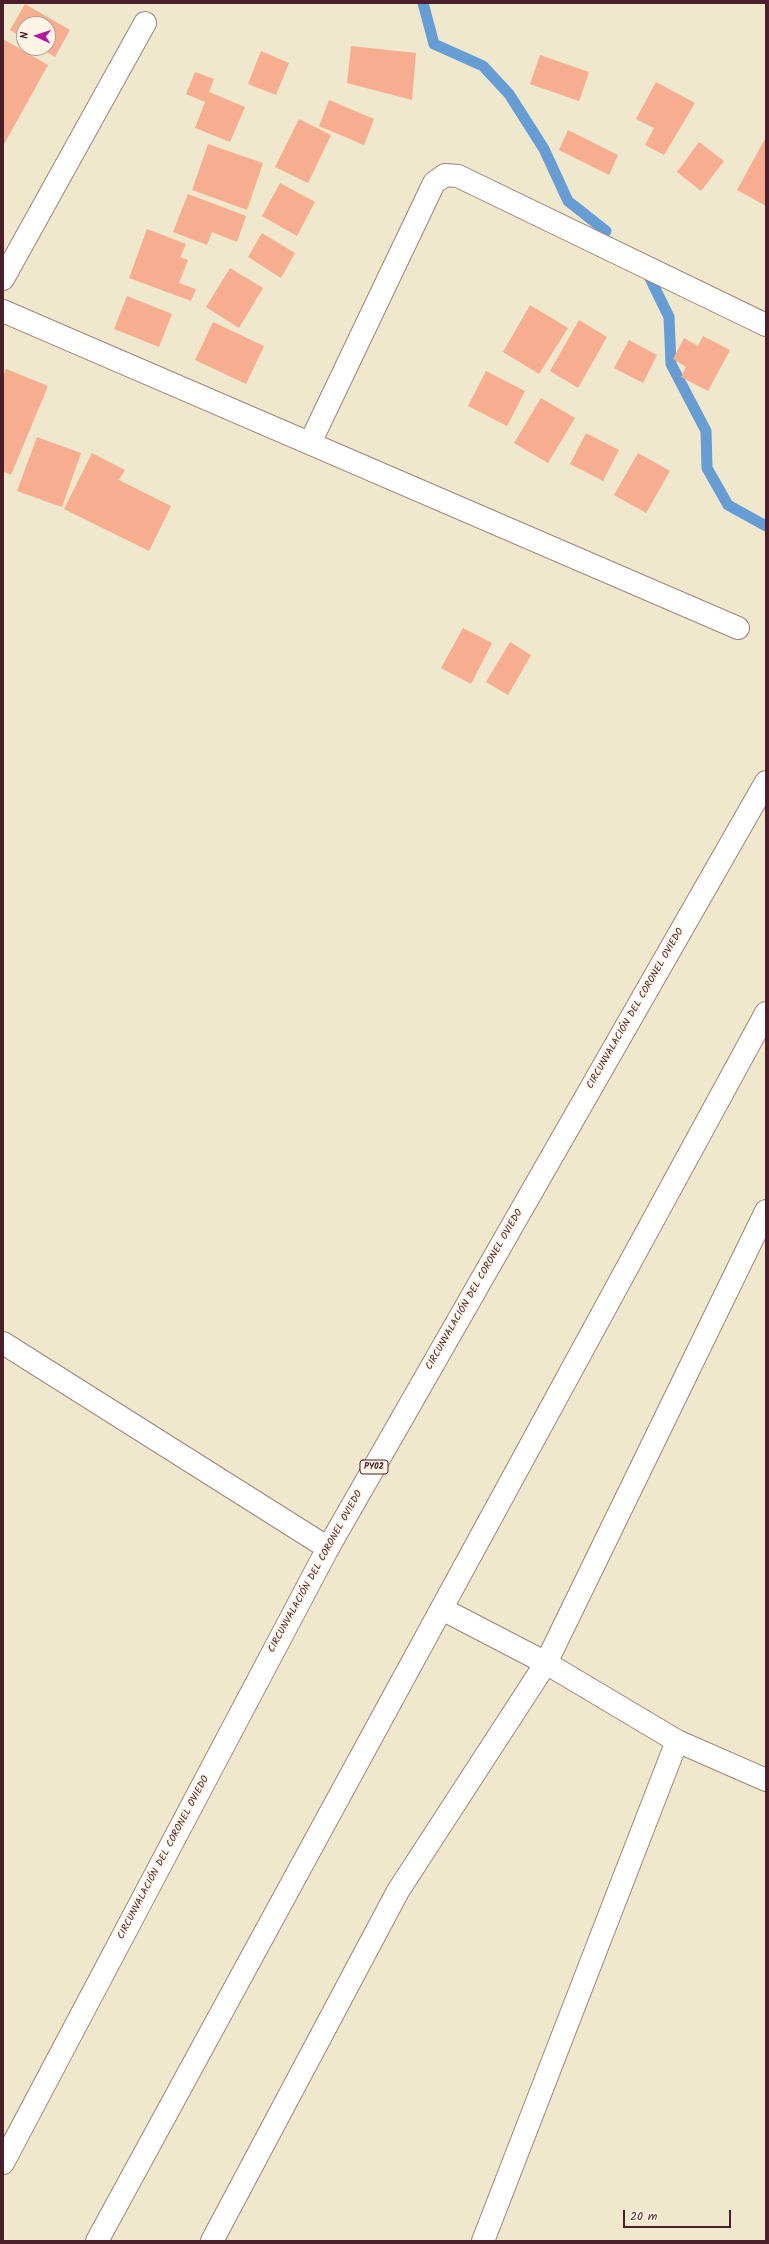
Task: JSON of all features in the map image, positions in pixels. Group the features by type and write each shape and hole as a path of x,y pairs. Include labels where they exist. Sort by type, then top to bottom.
{"main road":[{"path":"3,279 145,23"},
{"path":"310,443 434,183 445,176 458,176 766,325"},
{"path":"3,311 738,628"},
{"name":"CIRCUNVALACIÓN DEL CORONEL OVIEDO","path":"3,2163 328,1548 766,782"},
{"path":"97,2241 766,1014"},
{"path":"212,2241 398,1891 546,1663 766,1211"},
{"path":"3,1343 328,1548"},
{"path":"442,1609 546,1663 677,1741 766,1780"},
{"path":"483,2241 677,1741"}],"building":[{"path":"25,4 46,16 18,16"},
{"path":"16,20 16,34 10,30"},
{"path":"56,22 70,30 56,55"},
{"path":"3,39 16,47 16,56 32,56 48,65 3,146"},
{"path":"351,46 416,53 412,100 347,83"},
{"path":"261,51 289,63 276,95 248,84"},
{"path":"540,55 589,72 579,101 530,84"},
{"path":"195,72 214,79 209,92 245,107 230,142 195,128 205,102 186,94"},
{"path":"656,82 695,103 664,155 645,145 654,128 636,119"},
{"path":"329,100 374,119 364,145 319,126"},
{"path":"299,119 331,135 308,183 275,167"},
{"path":"568,130 618,155 609,175 559,150"},
{"path":"766,137 766,206 737,190"},
{"path":"699,142 724,161 701,191 677,172"},
{"path":"208,144 263,163 247,210 192,190"},
{"path":"280,183 315,202 297,236 262,216"},
{"path":"188,194 246,216 237,242 212,232 207,245 173,232"},
{"path":"147,229 186,244 180,257 188,260 179,283 196,289 191,301 129,278"},
{"path":"262,233 295,253 281,278 248,257"},
{"path":"230,268 263,288 239,328 206,307"},
{"path":"127,296 172,314 159,347 114,329"},
{"path":"530,305 568,328 539,374 503,352"},
{"path":"579,320 607,337 578,388 550,371"},
{"path":"213,322 264,346 246,384 195,360"},
{"path":"703,336 730,350 708,391 681,377 686,367 673,359 684,338 698,346"},
{"path":"629,340 657,355 643,383 614,368"},
{"path":"6,369 48,386 11,475 3,471 3,377"},
{"path":"486,371 525,391 507,426 468,406"},
{"path":"541,398 575,418 548,463 514,443"},
{"path":"586,433 619,450 603,481 570,464"},
{"path":"37,437 81,453 62,507 17,491"},
{"path":"92,453 125,470 119,480 171,506 149,551 64,509"},
{"path":"638,453 670,471 646,513 614,495"},
{"path":"463,628 492,643 471,684 441,668"},
{"path":"510,642 531,655 508,695 486,682"}],"waterway":[{"path":"423,3 434,44 483,66 509,94 544,149 568,201 606,231"},
{"path":"646,270 669,317 671,364 706,431 707,468 728,505 766,526"}]}
